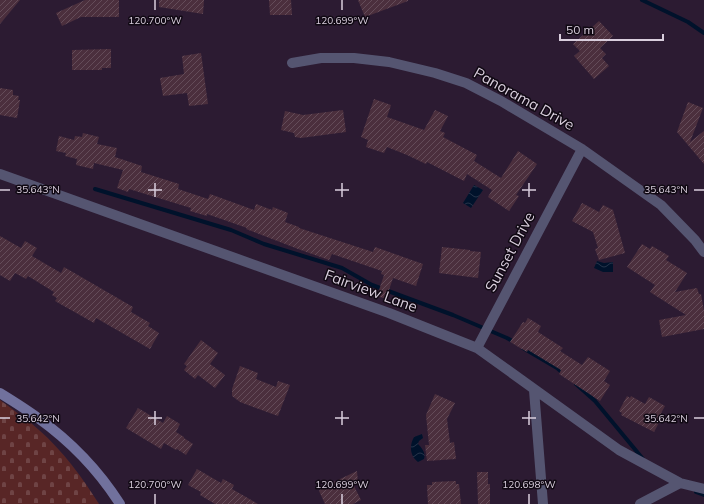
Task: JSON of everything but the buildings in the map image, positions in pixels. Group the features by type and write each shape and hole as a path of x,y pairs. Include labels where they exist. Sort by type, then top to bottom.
{"main road":[{"path":"0,393 39,419 73,447 92,466 120,504"}],"street":[{"name":"Panorama Drive","path":"292,63 321,58 354,58 389,62 435,73 466,83 501,101 582,149 662,205 695,240 704,252"},
{"name":"Sunset Drive","path":"477,348 582,149"},
{"name":"Fairview Lane","path":"0,174 389,313 477,348 619,450 680,483 704,489"},
{"path":"534,390 543,504"},
{"path":"640,504 680,483"}],"green space":[{"path":"0,400 25,418 48,438 79,474 99,504 0,504"}],"water":[{"path":"474,185 483,190 471,208 463,203"},
{"path":"597,261 604,263 613,262 613,272 603,272 594,268"},
{"path":"422,434 423,438 418,444 423,451 424,459 418,462 413,457 411,444 414,437"}],"waterway":[{"path":"642,0 688,22 704,33"},
{"path":"95,189 231,230 264,244 342,268 372,285 453,315 516,343"},
{"path":"523,348 557,368 565,375"},
{"path":"576,384 595,401 643,459"},
{"path":"696,492 704,495"}]}
